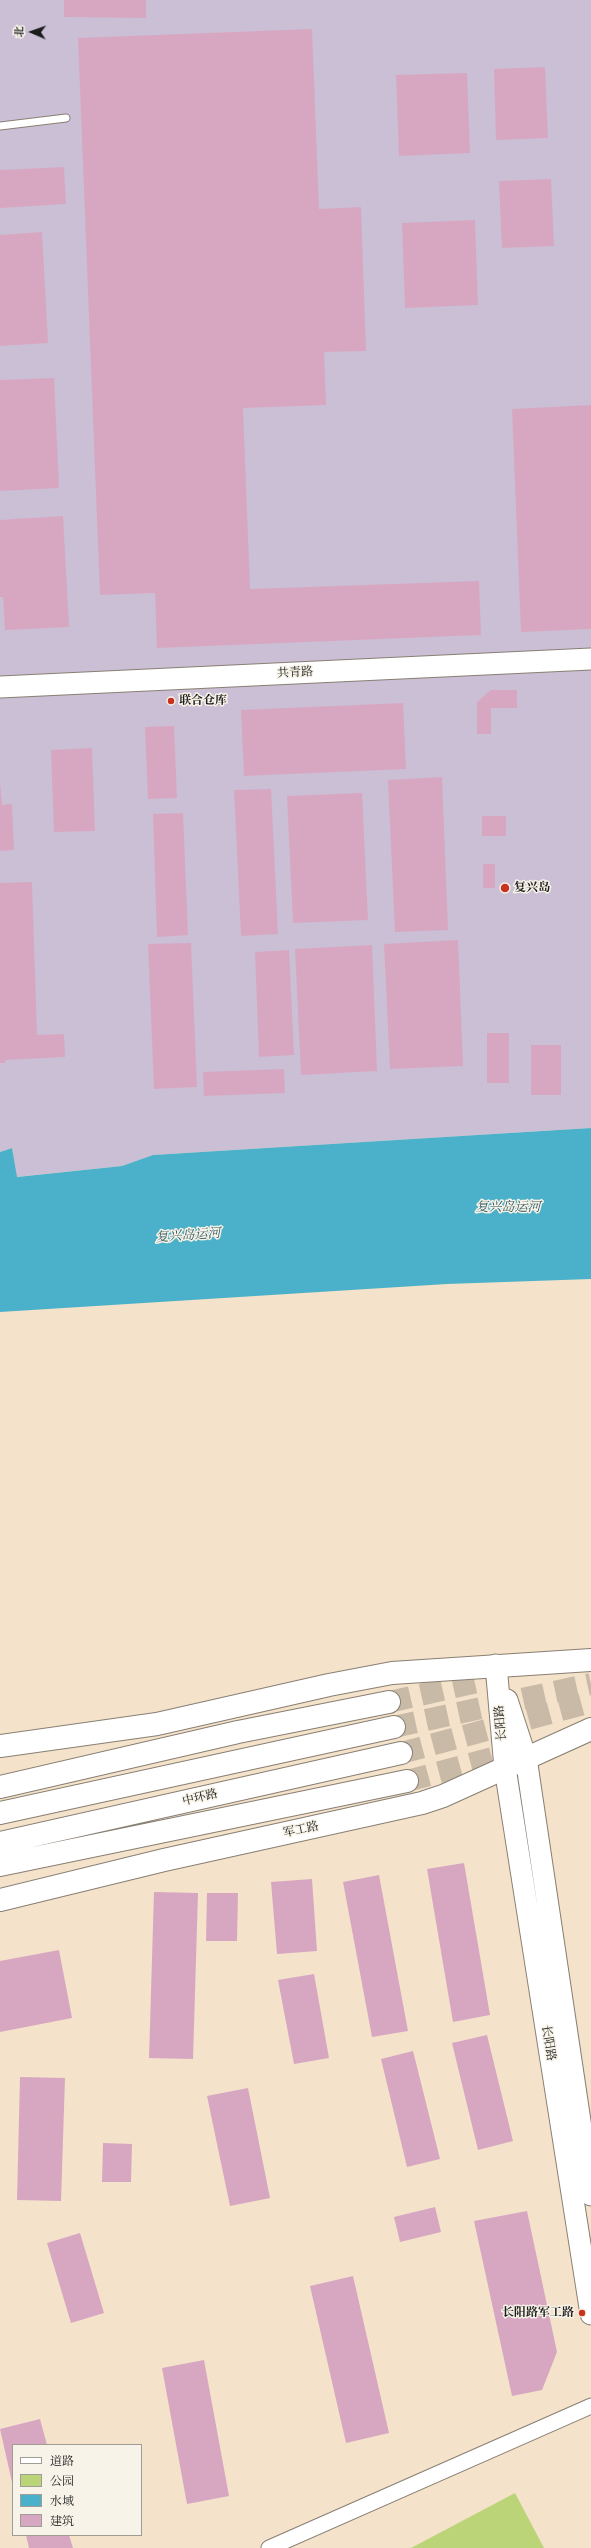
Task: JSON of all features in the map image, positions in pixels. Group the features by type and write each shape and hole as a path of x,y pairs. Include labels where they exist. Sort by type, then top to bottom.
{"main road":[{"name":"共青路","path":"0,687 591,659"},
{"path":"0,1746 157,1724 329,1685 392,1673 496,1665 565,1663 591,1660"},
{"name":"长阳路","path":"496,1665 526,1758 588,2150 591,2195"},
{"name":"长阳路","path":"496,1665 505,1768 591,2314"},
{"path":"0,1787 231,1734 389,1702"},
{"path":"0,1812 394,1727"},
{"name":"军工路","path":"0,1900 164,1860 422,1803 505,1768 591,1729"},
{"name":"中环路","path":"0,1843 401,1753"},
{"path":"0,1780 65,1771"},
{"path":"0,1865 407,1781"}],"street":[{"path":"269,2548 591,2406"}],"lane":[{"path":"0,126 66,118"}],"shaded area":[{"path":"0,0 591,0 591,1128 153,1155 122,1166 16,1177 12,1148 0,1152"}],"green space":[{"path":"515,2493 544,2548 411,2548"}],"water":[{"name":"复兴岛运河","path":"591,1128 591,1279 447,1284 0,1312 0,1152 12,1148 17,1177 122,1166 153,1155"}],"building":[{"path":"64,0 146,0 146,18 64,17"},
{"path":"312,29 319,209 361,207 366,351 324,352 326,405 243,408 250,589 479,581 481,635 157,648 155,593 100,595 78,38"},
{"path":"545,67 548,138 496,140 494,69"},
{"path":"467,73 470,153 399,156 396,75"},
{"path":"64,167 66,204 0,208 0,170"},
{"path":"551,179 554,246 502,248 499,181"},
{"path":"475,220 478,305 405,308 402,223"},
{"path":"42,232 48,343 0,346 0,235"},
{"path":"54,378 59,488 0,491 0,380"},
{"path":"591,405 591,629 521,632 512,409"},
{"path":"63,516 69,627 5,630 3,597 0,597 0,520"},
{"path":"491,690 517,690 517,708 491,708 491,734 477,734 477,702"},
{"path":"403,703 406,769 244,776 241,710"},
{"path":"174,726 177,798 148,799 145,727"},
{"path":"92,748 95,831 54,832 51,750"},
{"path":"442,777 448,930 395,932 388,780"},
{"path":"0,782 2,805 12,804 14,850 0,851"},
{"path":"271,789 278,934 241,936 234,790"},
{"path":"362,793 368,920 293,923 287,796"},
{"path":"183,813 188,935 157,937 153,814"},
{"path":"482,816 506,816 506,836 482,836"},
{"path":"483,864 495,864 495,888 483,888"},
{"path":"32,882 37,1035 64,1034 65,1057 5,1060 5,1063 0,1063 0,883"},
{"path":"458,940 463,1066 390,1069 384,944"},
{"path":"191,943 197,1087 154,1089 148,944"},
{"path":"372,945 377,1071 301,1075 295,949"},
{"path":"289,950 294,1055 259,1057 255,952"},
{"path":"487,1033 509,1033 509,1083 487,1083"},
{"path":"531,1045 561,1045 561,1095 531,1095"},
{"path":"284,1069 285,1093 204,1096 203,1072"},
{"path":"464,1863 490,2015 453,2022 427,1869"},
{"path":"379,1875 408,2031 372,2037 343,1882"},
{"path":"312,1879 317,1951 277,1954 271,1882"},
{"path":"154,1892 198,1893 193,2059 149,2058"},
{"path":"207,1893 238,1893 237,1941 206,1941"},
{"path":"59,1950 72,2018 0,2032 0,1961"},
{"path":"314,1974 329,2058 294,2064 278,1980"},
{"path":"487,2035 513,2141 478,2150 452,2043"},
{"path":"413,2051 440,2159 407,2167 381,2059"},
{"path":"20,2077 65,2078 61,2201 17,2200"},
{"path":"248,2088 270,2198 230,2206 207,2096"},
{"path":"103,2143 132,2144 131,2182 102,2182"},
{"path":"435,2207 441,2232 400,2242 394,2217"},
{"path":"527,2211 557,2352 542,2390 512,2396 474,2221"},
{"path":"80,2233 104,2313 71,2323 47,2243"},
{"path":"353,2276 389,2433 346,2443 310,2286"},
{"path":"204,2360 229,2496 187,2504 162,2368"},
{"path":"40,2419 47,2444 12,2444 12,2482 0,2429"},
{"path":"26,2536 69,2536 73,2548 29,2548"}],"tunnel":[{"path":"389,1702 516,1673"},
{"path":"394,1727 591,1684"},
{"path":"401,1753 591,1702"},
{"path":"407,1781 522,1750"}],"place":[{"name":"联合仓库","path":"171,701"},
{"name":"复兴岛","path":"505,888"},
{"name":"长阳路军工路","path":"582,2313"}]}
